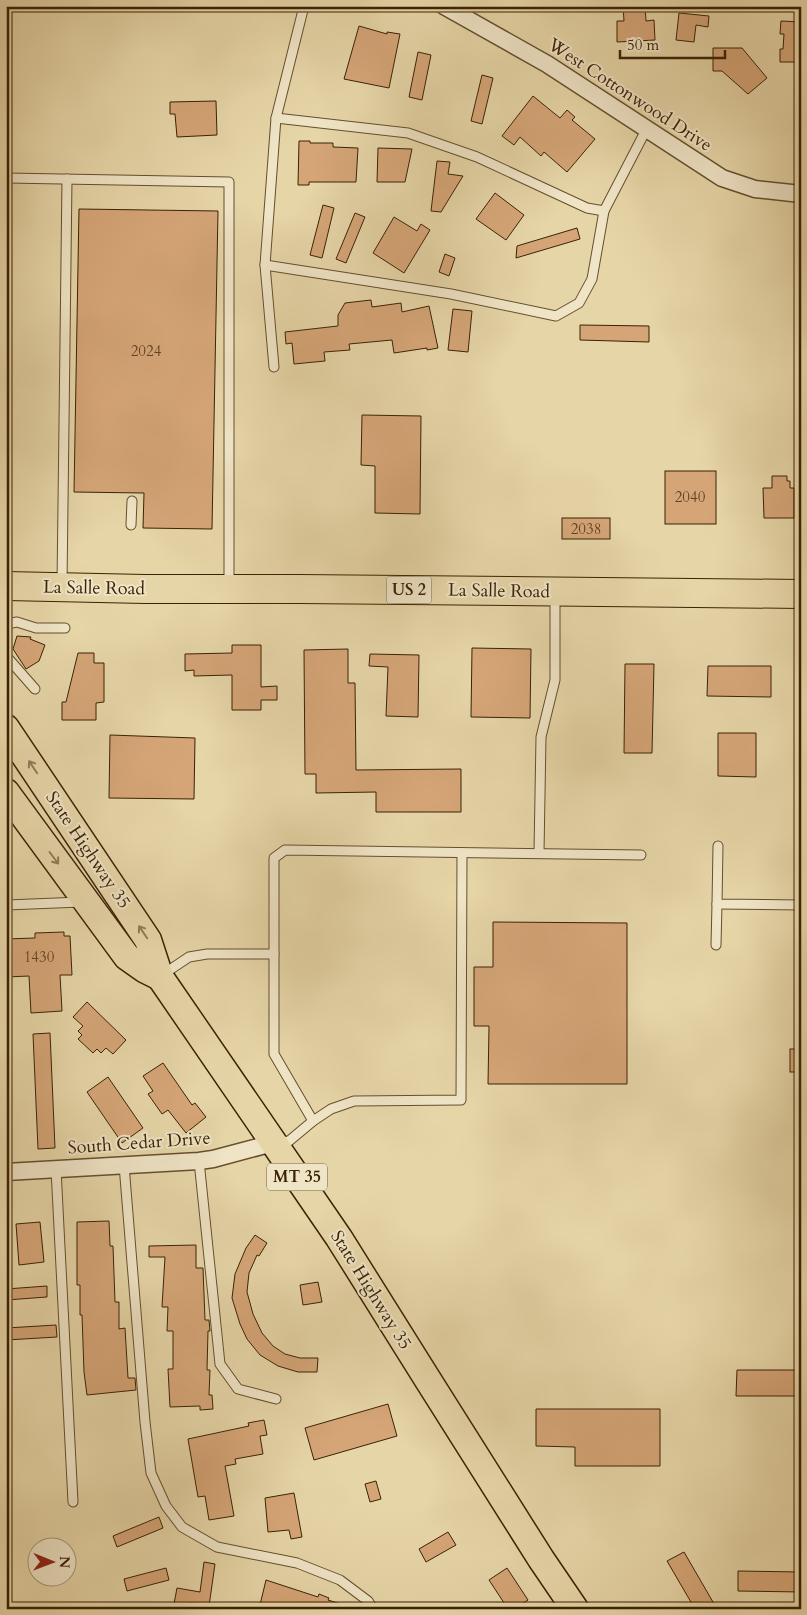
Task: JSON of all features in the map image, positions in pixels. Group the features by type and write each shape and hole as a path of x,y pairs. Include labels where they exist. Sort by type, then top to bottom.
{"highway":[{"name":"La Salle Road","path":"10,584 62,588 801,594"}],"main road":[{"name":"State Highway 35","path":"6,728 148,940 160,977 339,1238 541,1559 575,1609"},
{"name":"State Highway 35","path":"6,792 127,957 160,977"}],"street":[{"name":"West Cottonwood Drive","path":"444,6 547,64 722,178 755,189 801,194"},
{"name":"South Cedar Drive","path":"6,1172 199,1161 273,1143"}],"lane":[{"path":"274,366 265,264 276,118 304,6"},
{"path":"276,118 408,133 477,158 587,208 604,211"},
{"path":"265,264 451,294 556,316 579,304 592,278 604,211 646,130"},
{"path":"6,178 229,182 228,590"},
{"path":"62,588 67,179"},
{"path":"131,525 132,501"},
{"path":"539,853 541,737 555,680 555,592"},
{"path":"6,624 17,622 36,628 65,628"},
{"path":"6,656 35,689"},
{"path":"716,945 718,846"},
{"path":"313,1121 274,1054 274,858 285,850 641,854"},
{"path":"273,1143 289,1142 313,1121 331,1109 354,1101 461,1100 462,852"},
{"path":"6,905 86,901"},
{"path":"717,904 801,905"},
{"path":"160,977 189,957 206,954 274,954"},
{"path":"199,1161 220,1364 238,1389 276,1399"},
{"path":"124,1165 151,1473 166,1506 182,1527 217,1547 297,1563 340,1580 368,1601 373,1609"},
{"path":"56,1169 73,1502"}],"building":[{"path":"623,6 645,6 646,21 654,20 655,40 617,42 617,21 624,21"},
{"path":"679,13 709,16 708,27 696,25 694,42 676,40"},
{"path":"781,21 801,22 801,62 780,62 780,49 783,49 784,34 780,34"},
{"path":"359,26 387,34 387,32 400,34 389,88 344,79"},
{"path":"713,48 742,48 767,78 748,94 722,71 713,71"},
{"path":"418,52 431,55 422,100 409,97"},
{"path":"482,75 493,78 482,124 471,121"},
{"path":"533,96 560,118 567,110 575,117 572,120 595,139 567,172 544,152 541,156 520,137 514,145 502,136"},
{"path":"216,101 217,135 177,137 175,114 170,114 170,102"},
{"path":"299,141 333,143 333,147 358,148 356,182 309,182 309,185 298,185"},
{"path":"378,148 412,149 405,182 377,182"},
{"path":"437,161 450,162 448,174 463,176 441,212 431,211"},
{"path":"495,193 524,215 506,240 476,219"},
{"path":"323,205 334,208 322,258 310,255"},
{"path":"79,209 218,211 212,529 143,528 144,493 74,492"},
{"path":"355,213 365,217 346,263 336,259"},
{"path":"394,217 417,231 421,224 430,230 404,273 373,253"},
{"path":"577,228 580,239 516,258 517,246"},
{"path":"445,254 455,258 449,276 439,272"},
{"path":"371,300 372,307 401,303 402,312 429,306 438,348 394,353 392,340 349,344 350,350 324,352 325,361 294,364 292,343 286,344 285,332 338,326 338,315 345,303"},
{"path":"453,309 472,311 468,352 448,350"},
{"path":"580,325 649,326 649,342 580,340"},
{"path":"362,415 421,416 420,514 375,513 375,466 361,465"},
{"path":"665,471 716,471 716,524 665,524"},
{"path":"772,476 787,476 787,481 790,481 790,488 794,488 794,518 764,518 763,488 772,488"},
{"path":"562,518 610,518 610,539 562,539"},
{"path":"17,636 31,637 30,639 45,645 39,661 26,669 13,649"},
{"path":"232,645 261,645 261,687 277,686 277,700 261,700 261,710 232,710 232,675 194,676 194,670 185,671 185,654 232,653"},
{"path":"472,648 531,649 530,718 471,717"},
{"path":"348,649 348,683 355,683 356,770 461,769 461,812 376,812 376,792 316,793 316,774 305,774 304,650"},
{"path":"78,653 94,653 94,663 104,663 104,702 96,703 96,720 62,720 62,702 66,702"},
{"path":"370,654 419,655 418,717 386,716 388,667 369,666"},
{"path":"625,664 654,664 652,753 624,753"},
{"path":"708,666 771,666 771,697 707,696"},
{"path":"718,733 756,733 756,777 718,776"},
{"path":"110,735 195,738 194,799 109,798"},
{"path":"493,922 627,923 627,1084 488,1084 489,1026 474,1026 474,967 493,967"},
{"path":"64,932 64,936 70,936 72,975 60,975 62,1011 31,1013 29,976 6,977 6,939 35,938 35,933"},
{"path":"87,1002 126,1040 113,1054 106,1048 101,1053 97,1049 93,1053 78,1039 82,1035 78,1031 83,1026 73,1017"},
{"path":"50,1033 55,1148 38,1149 33,1034"},
{"path":"790,1049 801,1049 801,1072 790,1072"},
{"path":"163,1063 192,1105 195,1103 206,1117 186,1133 168,1110 162,1114 148,1094 153,1091 143,1076"},
{"path":"108,1077 143,1128 122,1143 87,1092"},
{"path":"109,1221 110,1246 113,1246 115,1302 119,1302 119,1329 125,1328 128,1378 135,1378 136,1390 87,1395 84,1372 82,1315 80,1315 80,1285 77,1285 77,1222"},
{"path":"40,1222 44,1262 19,1265 16,1224"},
{"path":"255,1235 267,1243 259,1256 257,1255 249,1273 247,1292 253,1314 262,1333 273,1346 285,1354 300,1358 318,1358 317,1372 298,1372 278,1366 260,1355 247,1339 240,1324 232,1298 235,1274 246,1248"},
{"path":"196,1245 196,1268 203,1268 205,1320 209,1320 207,1370 210,1370 209,1395 212,1395 213,1409 200,1410 200,1406 170,1407 168,1369 173,1369 173,1331 167,1331 168,1307 162,1307 165,1257 149,1257 149,1246"},
{"path":"318,1282 322,1302 303,1305 300,1285"},
{"path":"47,1286 47,1297 6,1300 6,1289"},
{"path":"56,1325 57,1337 6,1340 6,1328"},
{"path":"737,1370 801,1370 801,1396 736,1396"},
{"path":"388,1404 397,1436 314,1460 305,1428"},
{"path":"536,1409 660,1409 660,1466 575,1466 575,1447 536,1446"},
{"path":"264,1420 267,1435 260,1436 263,1454 235,1459 236,1464 225,1466 234,1516 209,1520 205,1496 198,1497 188,1439 249,1426 248,1423"},
{"path":"376,1481 381,1499 370,1502 365,1484"},
{"path":"294,1493 302,1537 291,1539 289,1530 268,1532 265,1498"},
{"path":"159,1517 163,1528 117,1547 113,1536"},
{"path":"448,1532 456,1545 426,1562 419,1549"},
{"path":"684,1552 717,1609 695,1609 667,1561"},
{"path":"204,1562 215,1564 209,1606 190,1603 189,1609 173,1609 177,1588 200,1592"},
{"path":"166,1568 169,1580 127,1591 124,1579"},
{"path":"507,1568 528,1600 515,1609 508,1609 489,1580"},
{"path":"738,1571 801,1572 801,1592 738,1591"},
{"path":"266,1580 318,1597 319,1594 329,1598 328,1600 347,1606 347,1609 259,1609"}]}
